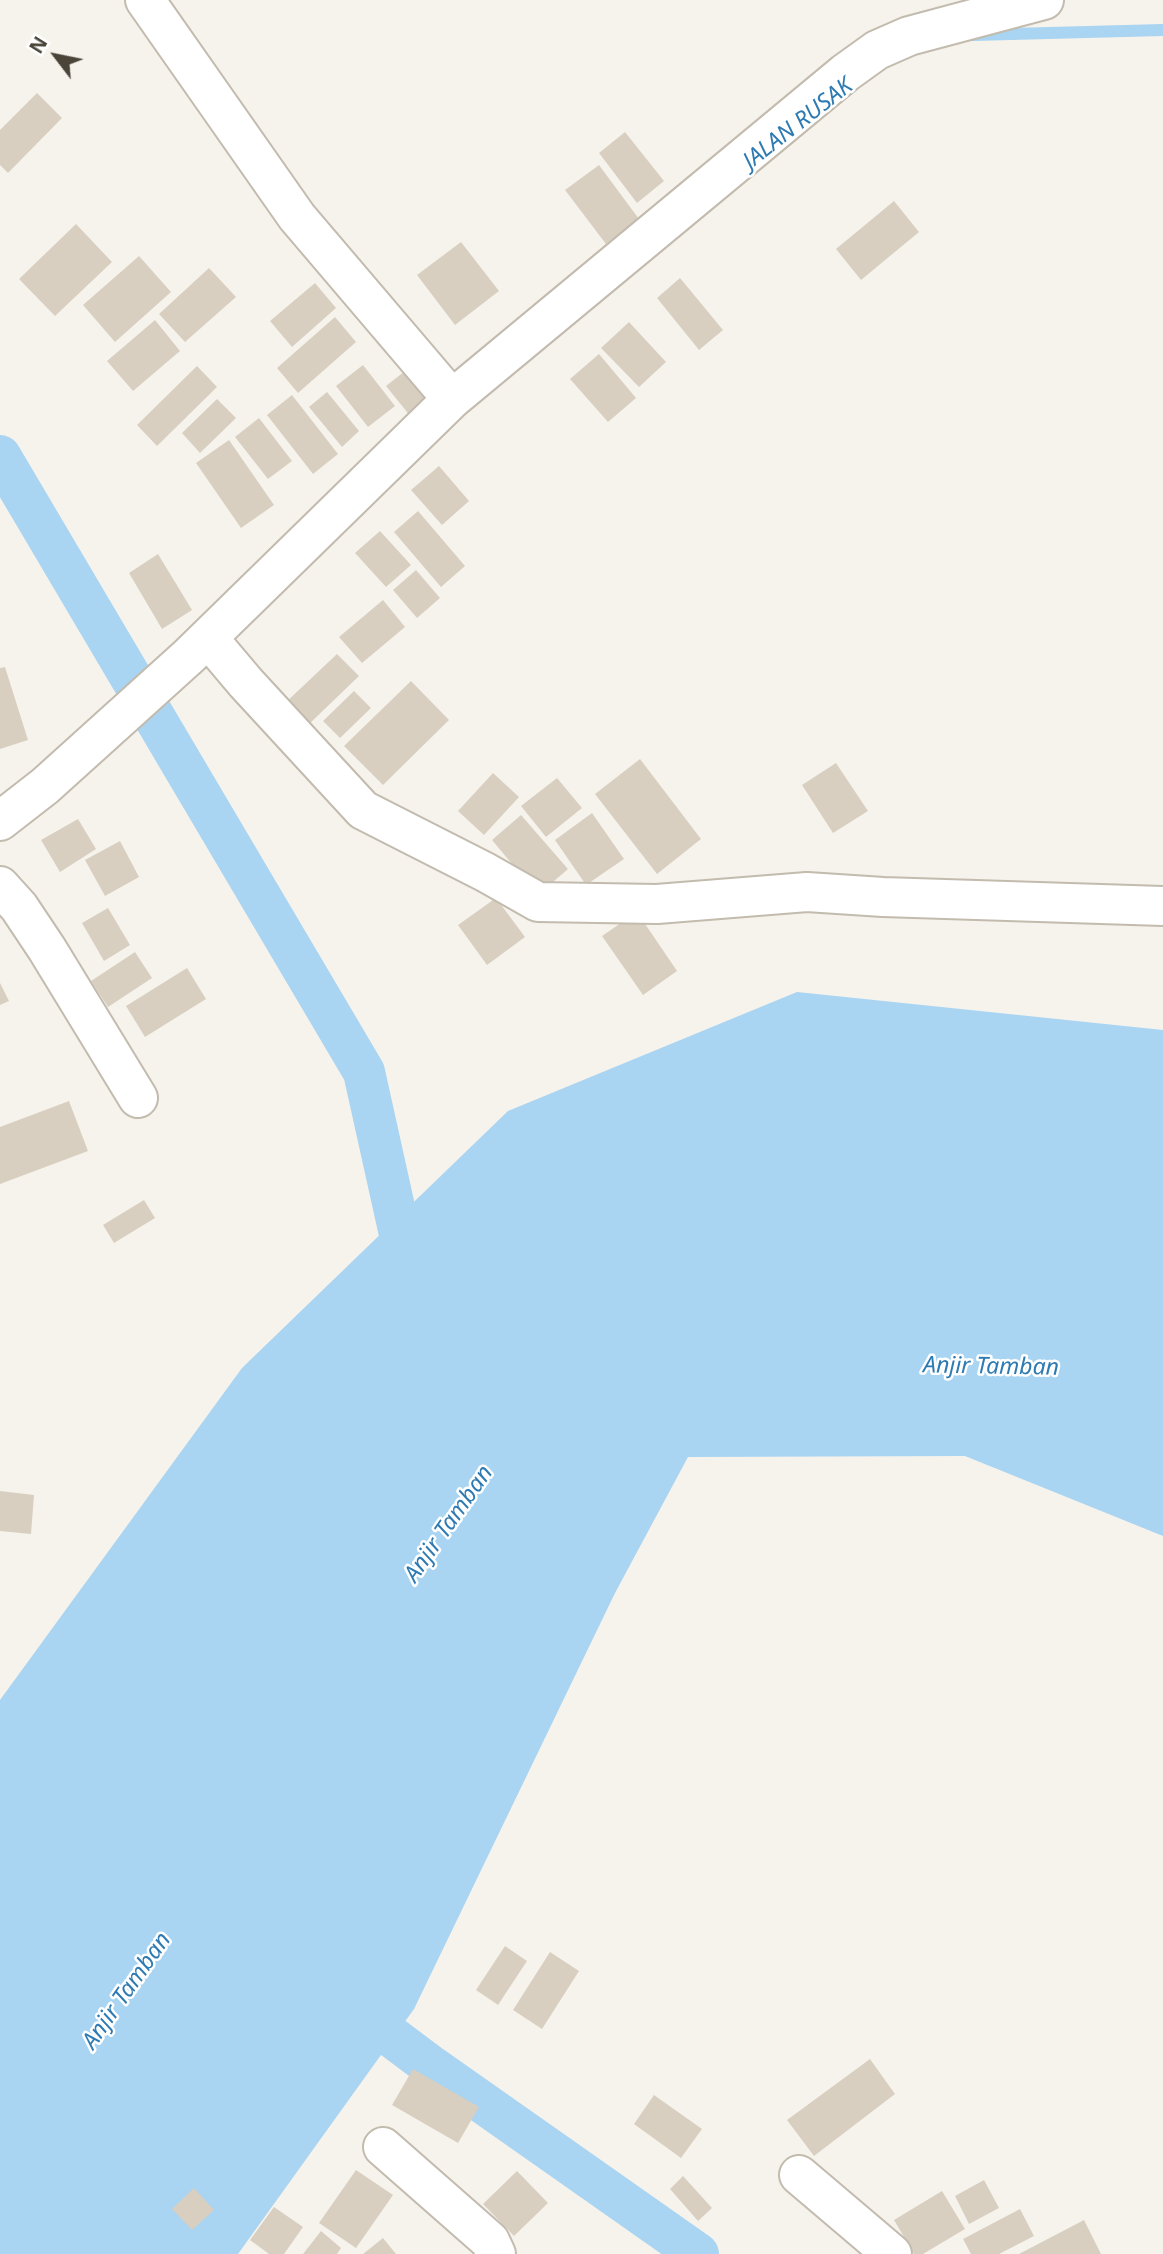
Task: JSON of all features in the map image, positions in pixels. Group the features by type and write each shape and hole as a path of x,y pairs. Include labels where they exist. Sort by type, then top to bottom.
{"street":[{"path":"145,0 297,216 452,399"},
{"path":"0,821 45,786 199,647 452,399 845,73 877,50 909,36 1044,0"},
{"path":"199,647 246,683 363,810 538,902 657,904 807,892 1163,906"},
{"path":"0,886 19,907 47,949 138,1098"},
{"path":"383,2147 490,2241 496,2254"},
{"path":"799,2175 892,2254"}],"water":[{"name":"Anjir Tamban","path":"797,992 1163,1030 1163,1536 965,1456 688,1457 615,1593 414,2009 238,2254 0,2254 0,1700 242,1368 508,1111"}],"building":[{"path":"37,93 62,118 8,173 0,165 0,130"},
{"path":"625,132 664,181 637,203 599,153"},
{"path":"599,165 639,219 606,244 565,190"},
{"path":"894,201 919,232 861,280 836,249"},
{"path":"76,224 112,262 55,316 19,279"},
{"path":"461,242 499,291 455,325 417,275"},
{"path":"139,256 171,292 115,342 83,305"},
{"path":"209,268 236,297 185,342 159,314"},
{"path":"680,278 723,330 699,350 657,298"},
{"path":"315,283 336,308 292,347 270,321"},
{"path":"335,317 356,342 298,393 277,368"},
{"path":"155,320 180,351 133,391 107,361"},
{"path":"629,322 666,362 639,387 601,348"},
{"path":"599,354 636,398 608,422 570,379"},
{"path":"414,364 438,395 411,417 386,386"},
{"path":"363,365 395,406 368,427 336,386"},
{"path":"197,366 217,387 157,446 137,425"},
{"path":"327,392 359,431 342,447 309,407"},
{"path":"292,395 338,454 313,474 267,415"},
{"path":"217,399 236,418 200,453 182,433"},
{"path":"259,418 292,461 268,479 235,437"},
{"path":"229,440 274,505 241,528 196,463"},
{"path":"439,466 469,501 442,525 411,490"},
{"path":"418,511 465,566 441,587 394,532"},
{"path":"380,531 411,565 386,587 355,553"},
{"path":"158,554 192,610 162,629 129,573"},
{"path":"416,570 440,598 417,618 393,590"},
{"path":"383,600 405,627 362,663 339,637"},
{"path":"337,654 359,676 306,727 284,704"},
{"path":"5,667 28,740 0,749 0,668"},
{"path":"411,681 449,720 383,785 344,746"},
{"path":"354,691 371,708 340,738 323,721"},
{"path":"640,759 701,839 657,874 595,794"},
{"path":"836,763 868,811 833,833 802,785"},
{"path":"493,773 519,797 484,835 458,811"},
{"path":"557,778 582,808 546,837 521,806"},
{"path":"592,813 624,859 586,885 555,840"},
{"path":"521,815 568,869 538,895 492,840"},
{"path":"78,819 96,849 60,872 41,840"},
{"path":"120,841 139,877 105,896 85,860"},
{"path":"496,898 525,937 487,965 458,925"},
{"path":"108,908 130,945 104,961 82,923"},
{"path":"637,912 677,971 643,995 602,936"},
{"path":"135,952 152,978 108,1007 91,981"},
{"path":"187,968 206,999 145,1037 126,1006"},
{"path":"0,983 9,1001 0,1005"},
{"path":"69,1101 88,1151 0,1184 0,1127"},
{"path":"144,1200 155,1218 114,1243 103,1225"},
{"path":"0,1491 34,1495 31,1534 0,1531"},
{"path":"505,1946 527,1961 498,2005 476,1990"},
{"path":"550,1952 579,1971 542,2029 513,2010"},
{"path":"870,2059 895,2094 814,2156 787,2120"},
{"path":"413,2069 479,2107 458,2143 392,2105"},
{"path":"654,2095 702,2129 681,2158 634,2124"},
{"path":"356,2170 393,2195 356,2248 319,2223"},
{"path":"517,2171 548,2203 514,2236 483,2204"},
{"path":"683,2176 712,2208 698,2221 670,2189"},
{"path":"984,2180 999,2208 969,2224 955,2196"},
{"path":"194,2188 214,2210 192,2230 172,2209"},
{"path":"942,2191 965,2229 923,2254 914,2254 894,2220"},
{"path":"274,2207 303,2227 284,2254 269,2254 250,2240"},
{"path":"1020,2209 1034,2236 999,2254 971,2254 963,2239"},
{"path":"1084,2220 1101,2254 1019,2254"},
{"path":"321,2231 341,2248 337,2254 303,2254"},
{"path":"383,2238 396,2254 363,2254"}],"waterway":[{"name":"JALAN RUSAK","path":"973,35 1163,30"},
{"path":"0,456 364,1072 409,1275"},
{"path":"348,2004 432,2067 698,2254"}]}
